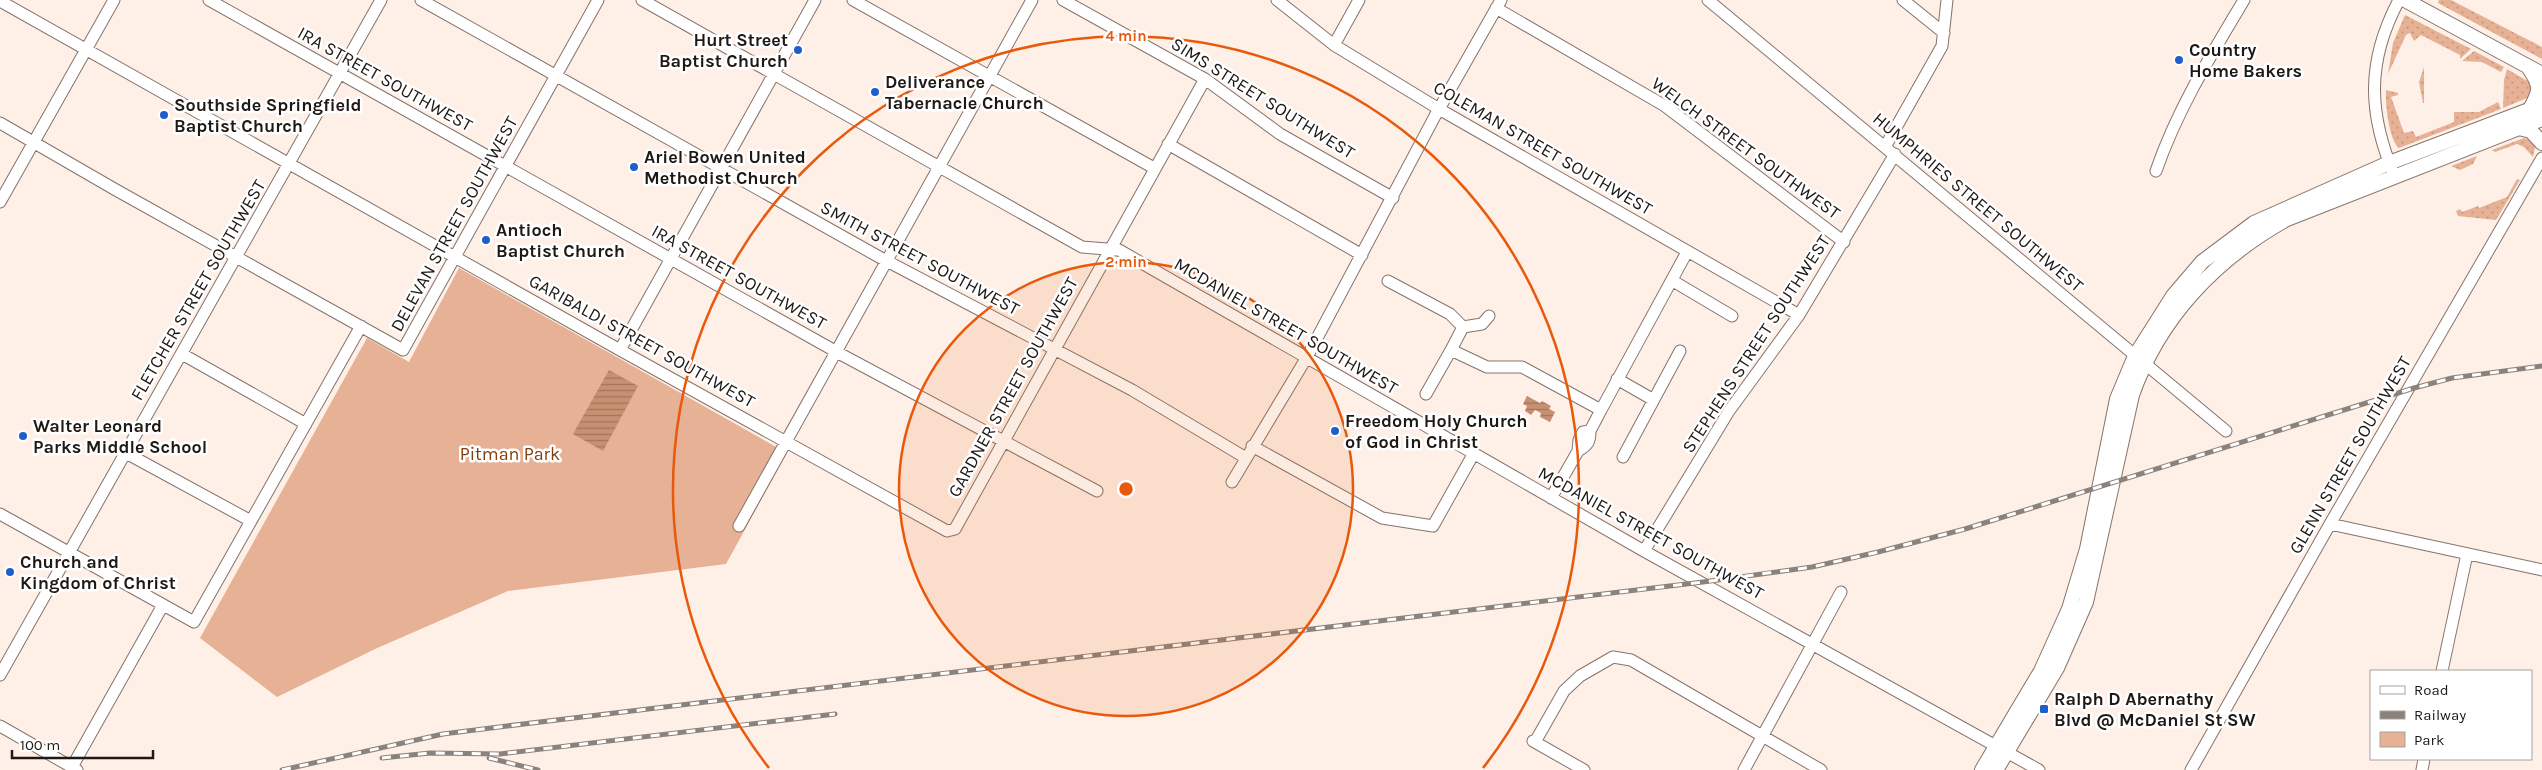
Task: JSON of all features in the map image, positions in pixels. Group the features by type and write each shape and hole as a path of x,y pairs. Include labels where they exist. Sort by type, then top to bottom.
{"main road":[{"path":"2405,0 2542,74"},
{"path":"1996,770 2002,749 2041,671 2069,609 2087,549 2114,413 2172,296 2202,262 2254,223 2280,209 2389,163 2536,107 2539,88 2538,81 2527,65"},
{"path":"2140,360 2188,298 2215,270 2253,240 2287,220 2542,119"},
{"path":"2519,128 2531,131 2542,143"},
{"path":"1982,770 2002,749"}],"street":[{"path":"0,202 114,0"},
{"name":"IRA STREET SOUTHWEST","path":"209,0 837,352 1097,491"},
{"name":"FLETCHER STREET SOUTHWEST","path":"0,675 381,0"},
{"name":"SMITH STREET SOUTHWEST","path":"421,0 888,262 1132,390 1246,458"},
{"name":"DELEVAN STREET SOUTHWEST","path":"163,605 194,622 361,326 403,350 598,0"},
{"name":"MCDANIEL STREET SOUTHWEST","path":"642,0 1082,247 1119,250 1644,551 1722,592 1813,646 2038,770"},
{"path":"620,350 815,0"},
{"path":"853,0 1154,168"},
{"path":"739,526 888,262 1032,0"},
{"name":"SIMS STREET SOUTHWEST","path":"1063,0 1205,79 1280,134 1392,198"},
{"name":"COLEMAN STREET SOUTHWEST","path":"1277,0 1334,45 1439,110 1799,315"},
{"path":"1334,45 1359,0"},
{"name":"HUMPHRIES STREET SOUTHWEST","path":"1708,0 2226,431"},
{"path":"1903,0 1944,33"},
{"name":"STEPHENS STREET SOUTHWEST","path":"1644,551 1729,411 1799,315 1844,242 1942,46 1947,0"},
{"path":"2156,171 2164,148 2190,91 2244,0"},
{"path":"2395,177 2377,128 2373,100 2376,63 2382,37 2399,0"},
{"name":"GARIBALDI STREET SOUTHWEST","path":"0,1 786,442 947,531 955,529"},
{"path":"1232,482 1306,357 1498,4"},
{"name":"WELCH STREET SOUTHWEST","path":"1498,4 1665,106 1844,242"},
{"name":"GARDNER STREET SOUTHWEST","path":"955,529 1205,79"},
{"path":"0,122 361,326"},
{"path":"1168,144 1362,255"},
{"name":"GLENN STREET SOUTHWEST","path":"2191,770 2330,524 2542,158"},
{"path":"1552,498 1578,451 1579,440 1583,432 1590,430 1673,281 1687,252"},
{"path":"1388,281 1450,314 1463,327"},
{"path":"1673,281 1732,316"},
{"path":"1463,327 1482,324 1489,316"},
{"path":"1426,394 1463,327"},
{"path":"1451,350 1487,367 1522,367 1600,410"},
{"path":"1622,457 1652,399 1680,351"},
{"path":"182,354 306,424"},
{"path":"1617,379 1652,399"},
{"path":"1252,446 1382,518 1433,526 1474,453"},
{"path":"126,452 251,521"},
{"path":"0,514 163,605 75,768 0,726"},
{"path":"2330,524 2542,570"},
{"path":"2442,670 2468,554"},
{"path":"1744,770 1841,592"},
{"path":"1584,770 1534,742 1564,691 1580,676 1613,657 1631,660 1821,770"}],"green space":[{"path":"2439,0 2451,0 2542,47 2542,59 2438,3"},
{"path":"2405,15 2471,49 2460,59 2460,55 2421,35 2414,41 2410,33 2406,35 2388,74 2393,43"},
{"path":"2474,51 2504,67 2501,72 2482,62 2462,61"},
{"path":"2424,67 2424,103 2423,103 2419,82"},
{"path":"2507,69 2529,82 2532,89 2527,98 2503,108 2504,80"},
{"path":"2386,90 2398,93 2398,95 2391,97 2404,133 2413,131 2416,137 2454,122 2454,112 2479,112 2498,102 2501,109 2399,148 2390,130"},
{"path":"2524,138 2531,140 2535,147 2533,157 2524,147 2517,144 2495,152 2492,150"},
{"path":"2477,156 2473,164 2460,170 2451,166"},
{"path":"2517,179 2520,180 2496,220 2458,216 2456,211 2460,209 2462,212 2478,206 2479,208 2507,197"},
{"name":"Pitman Park","path":"459,268 787,453 726,564 508,591 375,649 277,697 200,638 367,338 409,362"}],"shaded area":[{"path":"609,370 638,386 603,451 573,434"},
{"path":"1527,396 1551,406 1549,409 1555,412 1550,422 1540,417 1541,413 1535,410 1531,415 1525,411 1527,406 1523,404"}],"railway":[{"path":"282,770 443,734 1703,582 1812,567 1965,529 2414,388 2452,378 2542,366"},
{"path":"382,758 430,753 500,754 835,714"},
{"path":"489,758 538,770"}],"place":[{"name":"Hurt Street Baptist Church","path":"798,50"},
{"name":"Country Home Bakers","path":"2179,60"},
{"name":"Deliverance Tabernacle Church","path":"875,92"},
{"name":"Southside Springfield Baptist Church","path":"164,115"},
{"name":"Ariel Bowen United Methodist Church","path":"634,167"},
{"name":"Antioch Baptist Church","path":"486,240"},
{"name":"Freedom Holy Church of God in Christ","path":"1335,431"},
{"name":"Walter Leonard Parks Middle School","path":"23,436"},
{"name":"Church and Kingdom of Christ","path":"10,572"},
{"name":"Ralph D Abernathy Blvd @ McDaniel St SW","path":"2044,709"}]}
